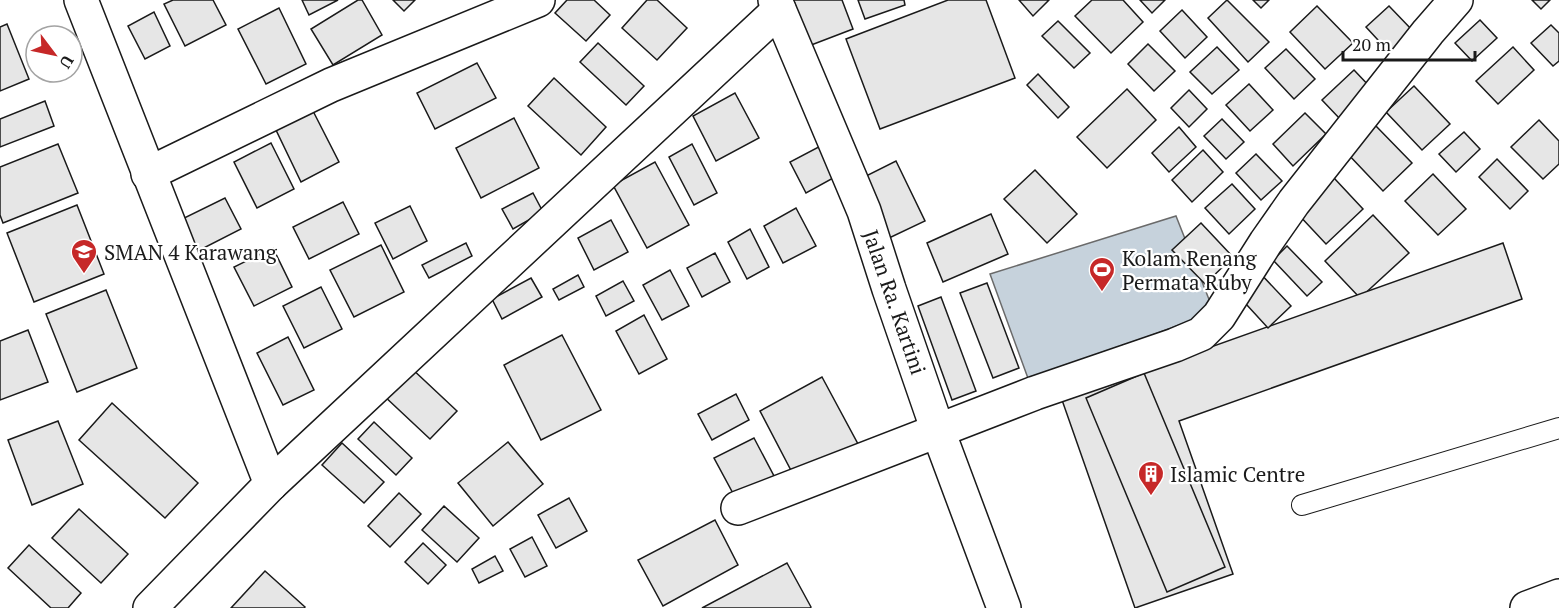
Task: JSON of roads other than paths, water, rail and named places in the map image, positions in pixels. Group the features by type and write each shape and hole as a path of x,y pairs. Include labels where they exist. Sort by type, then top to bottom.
{"street":[{"path":"81,0 271,484"},
{"path":"148,174 331,85 538,0"},
{"path":"738,508 1035,393 1201,334 1219,316 1294,202 1428,32 1456,0"},
{"path":"150,608 271,484 777,5"},
{"name":"Jalan Ra. Kartini","path":"777,5 864,211 938,431 1004,608"},
{"path":"1527,608 1559,596"}],"lane":[{"path":"1302,505 1559,428"}],"place":[{"name":"SMAN 4 Karawang","path":"84,275"},
{"name":"Kolam Renang Permata Ruby","path":"1102,293"},
{"name":"Islamic Centre","path":"1151,497"}]}
